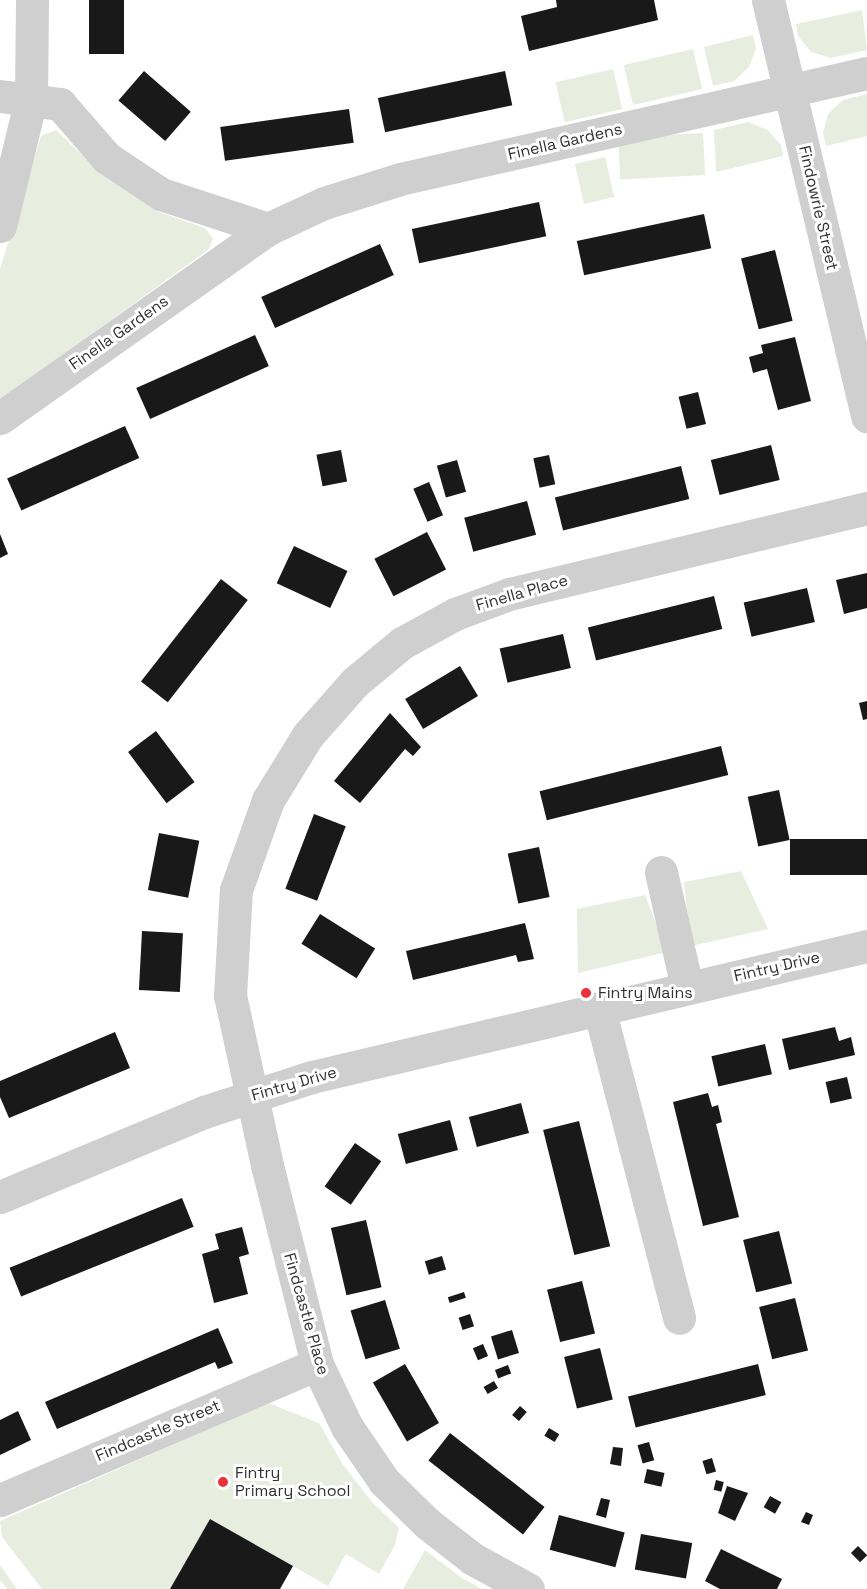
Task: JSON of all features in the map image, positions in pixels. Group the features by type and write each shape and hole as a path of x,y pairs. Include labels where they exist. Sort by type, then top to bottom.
{"street":[{"path":"0,226 15,97 32,0"},
{"name":"Findowrie Street","path":"768,0 867,416"},
{"name":"Finella Gardens","path":"0,418 268,230 324,203 400,180 867,73"},
{"path":"15,97 60,104 107,158 161,194 268,230"},
{"name":"Finella Place","path":"252,1096 230,996 236,890 268,800 308,735 355,682 402,643 455,614 509,594 867,508"},
{"path":"662,872 687,987"},
{"name":"Fintry Drive","path":"0,1197 204,1112 312,1077 867,946"},
{"path":"599,1008 679,1318"},
{"name":"Findcastle Place","path":"252,1096 317,1364 347,1427 384,1481 428,1524 473,1558 528,1589"},
{"name":"Findcastle Street","path":"0,1500 317,1364"}],"shaded area":[{"path":"862,10 867,50 831,58 811,52 798,36 796,24"},
{"path":"753,35 756,49 749,67 734,81 713,86 704,47"},
{"path":"693,49 702,89 633,105 624,65"},
{"path":"613,69 622,109 565,122 556,82"},
{"path":"867,94 867,136 826,146 823,133 828,114 843,100"},
{"path":"748,122 768,130 781,145 783,156 716,172 714,130"},
{"path":"56,130 102,174 159,212 205,228 213,239 208,250 0,400 0,269 41,136"},
{"path":"703,133 705,175 620,179 618,137"},
{"path":"605,157 614,197 584,204 575,164"},
{"path":"741,871 768,929 691,946 684,882"},
{"path":"645,895 667,952 578,973 577,909"},
{"name":"Fintry Primary School","path":"268,1403 319,1423 342,1463 371,1501 399,1528 395,1545 379,1574 346,1554 328,1586 210,1519 170,1589 42,1589 2,1537 0,1521"},
{"path":"425,1550 462,1578 482,1589 403,1589"},
{"path":"0,1565 17,1589 7,1589 0,1580"}],"building":[{"path":"89,0 124,0 124,54 89,54"},
{"path":"556,0 654,0 658,20 529,51 521,16 557,7"},
{"path":"144,71 191,112 165,141 118,100"},
{"path":"505,71 512,105 385,132 378,98"},
{"path":"349,109 354,143 225,161 220,127"},
{"path":"539,202 546,236 419,263 412,229"},
{"path":"704,214 711,248 584,275 577,241"},
{"path":"380,244 394,275 275,328 261,297"},
{"path":"775,250 793,321 759,329 741,258"},
{"path":"255,335 269,366 150,419 136,388"},
{"path":"795,337 811,401 778,410 767,369 753,373 749,357 763,353 761,345"},
{"path":"698,392 706,424 687,429 679,397"},
{"path":"125,426 139,458 21,510 7,478"},
{"path":"771,445 780,480 720,495 711,460"},
{"path":"341,450 347,481 323,486 316,455"},
{"path":"549,455 555,484 540,488 533,458"},
{"path":"457,460 466,492 446,498 437,466"},
{"path":"681,466 689,499 563,530 555,497"},
{"path":"429,482 443,515 427,522 413,489"},
{"path":"527,501 536,535 473,552 464,518"},
{"path":"427,532 446,569 393,596 374,559"},
{"path":"0,534 8,554 0,558"},
{"path":"294,546 347,571 330,608 277,583"},
{"path":"867,573 867,608 844,614 836,580"},
{"path":"221,579 248,600 168,702 141,681"},
{"path":"807,588 815,622 752,637 744,603"},
{"path":"714,596 722,629 596,660 588,627"},
{"path":"563,634 571,668 508,683 500,649"},
{"path":"460,666 478,696 423,729 405,699"},
{"path":"867,701 867,719 863,720 859,703"},
{"path":"390,713 421,747 413,756 405,749 360,803 334,781"},
{"path":"156,731 195,782 167,803 128,752"},
{"path":"721,746 728,775 547,820 540,791"},
{"path":"779,790 790,840 758,847 748,797"},
{"path":"314,814 346,826 317,901 285,889"},
{"path":"159,833 199,841 188,898 148,890"},
{"path":"790,839 867,839 867,875 790,875"},
{"path":"539,847 550,897 518,904 508,854"},
{"path":"320,914 375,948 357,978 301,944"},
{"path":"525,923 534,959 518,962 516,955 413,980 406,951"},
{"path":"142,931 183,933 180,992 139,990"},
{"path":"835,1027 839,1041 851,1037 855,1055 789,1070 782,1039"},
{"path":"115,1032 130,1068 9,1118 0,1097 0,1081"},
{"path":"765,1044 772,1074 718,1087 711,1056"},
{"path":"847,1077 852,1098 831,1103 826,1082"},
{"path":"708,1093 712,1107 718,1105 722,1122 716,1124 739,1217 703,1226 673,1102"},
{"path":"521,1103 529,1133 477,1147 469,1117"},
{"path":"450,1120 458,1150 406,1164 398,1134"},
{"path":"579,1121 610,1246 574,1255 543,1130"},
{"path":"355,1143 381,1161 351,1205 325,1186"},
{"path":"182,1198 194,1227 21,1296 10,1268"},
{"path":"366,1220 382,1287 346,1295 331,1228"},
{"path":"242,1227 249,1254 239,1257 248,1294 214,1303 202,1254 219,1249 215,1234"},
{"path":"779,1231 792,1283 756,1292 743,1240"},
{"path":"442,1256 446,1269 429,1275 425,1261"},
{"path":"582,1281 595,1333 560,1342 547,1290"},
{"path":"464,1292 466,1298 450,1303 448,1297"},
{"path":"795,1298 808,1350 772,1359 759,1307"},
{"path":"385,1300 400,1349 365,1359 351,1311"},
{"path":"470,1314 474,1326 463,1330 459,1318"},
{"path":"218,1328 233,1363 218,1369 215,1362 57,1429 45,1402"},
{"path":"512,1330 519,1353 498,1359 491,1336"},
{"path":"483,1344 488,1356 478,1360 473,1348"},
{"path":"600,1348 613,1399 577,1408 564,1357"},
{"path":"405,1364 439,1423 407,1441 373,1382"},
{"path":"758,1364 766,1395 636,1427 628,1396"},
{"path":"508,1365 511,1373 498,1378 495,1370"},
{"path":"494,1381 498,1388 488,1394 484,1387"},
{"path":"520,1406 527,1412 519,1421 512,1415"},
{"path":"18,1411 31,1440 0,1455 0,1420"},
{"path":"549,1428 559,1434 555,1442 544,1436"},
{"path":"450,1433 545,1507 523,1534 428,1461"},
{"path":"649,1442 654,1460 643,1464 637,1445"},
{"path":"613,1447 623,1448 621,1466 610,1464"},
{"path":"712,1458 716,1471 707,1474 702,1461"},
{"path":"647,1469 665,1473 661,1487 644,1483"},
{"path":"716,1480 724,1482 721,1492 714,1490"},
{"path":"727,1486 748,1493 735,1521 718,1513"},
{"path":"770,1496 781,1502 775,1514 764,1507"},
{"path":"601,1498 610,1500 606,1518 596,1515"},
{"path":"806,1512 813,1515 809,1525 801,1522"},
{"path":"559,1515 625,1533 615,1567 550,1550"},
{"path":"210,1519 293,1566 280,1589 170,1589"},
{"path":"641,1534 692,1543 686,1578 635,1569"},
{"path":"858,1546 867,1555 860,1562 851,1553"},
{"path":"721,1549 782,1579 777,1589 720,1589 705,1581"}],"place":[{"name":"Fintry Mains","path":"586,993"},
{"name":"Fintry Primary School","path":"223,1482"}]}
